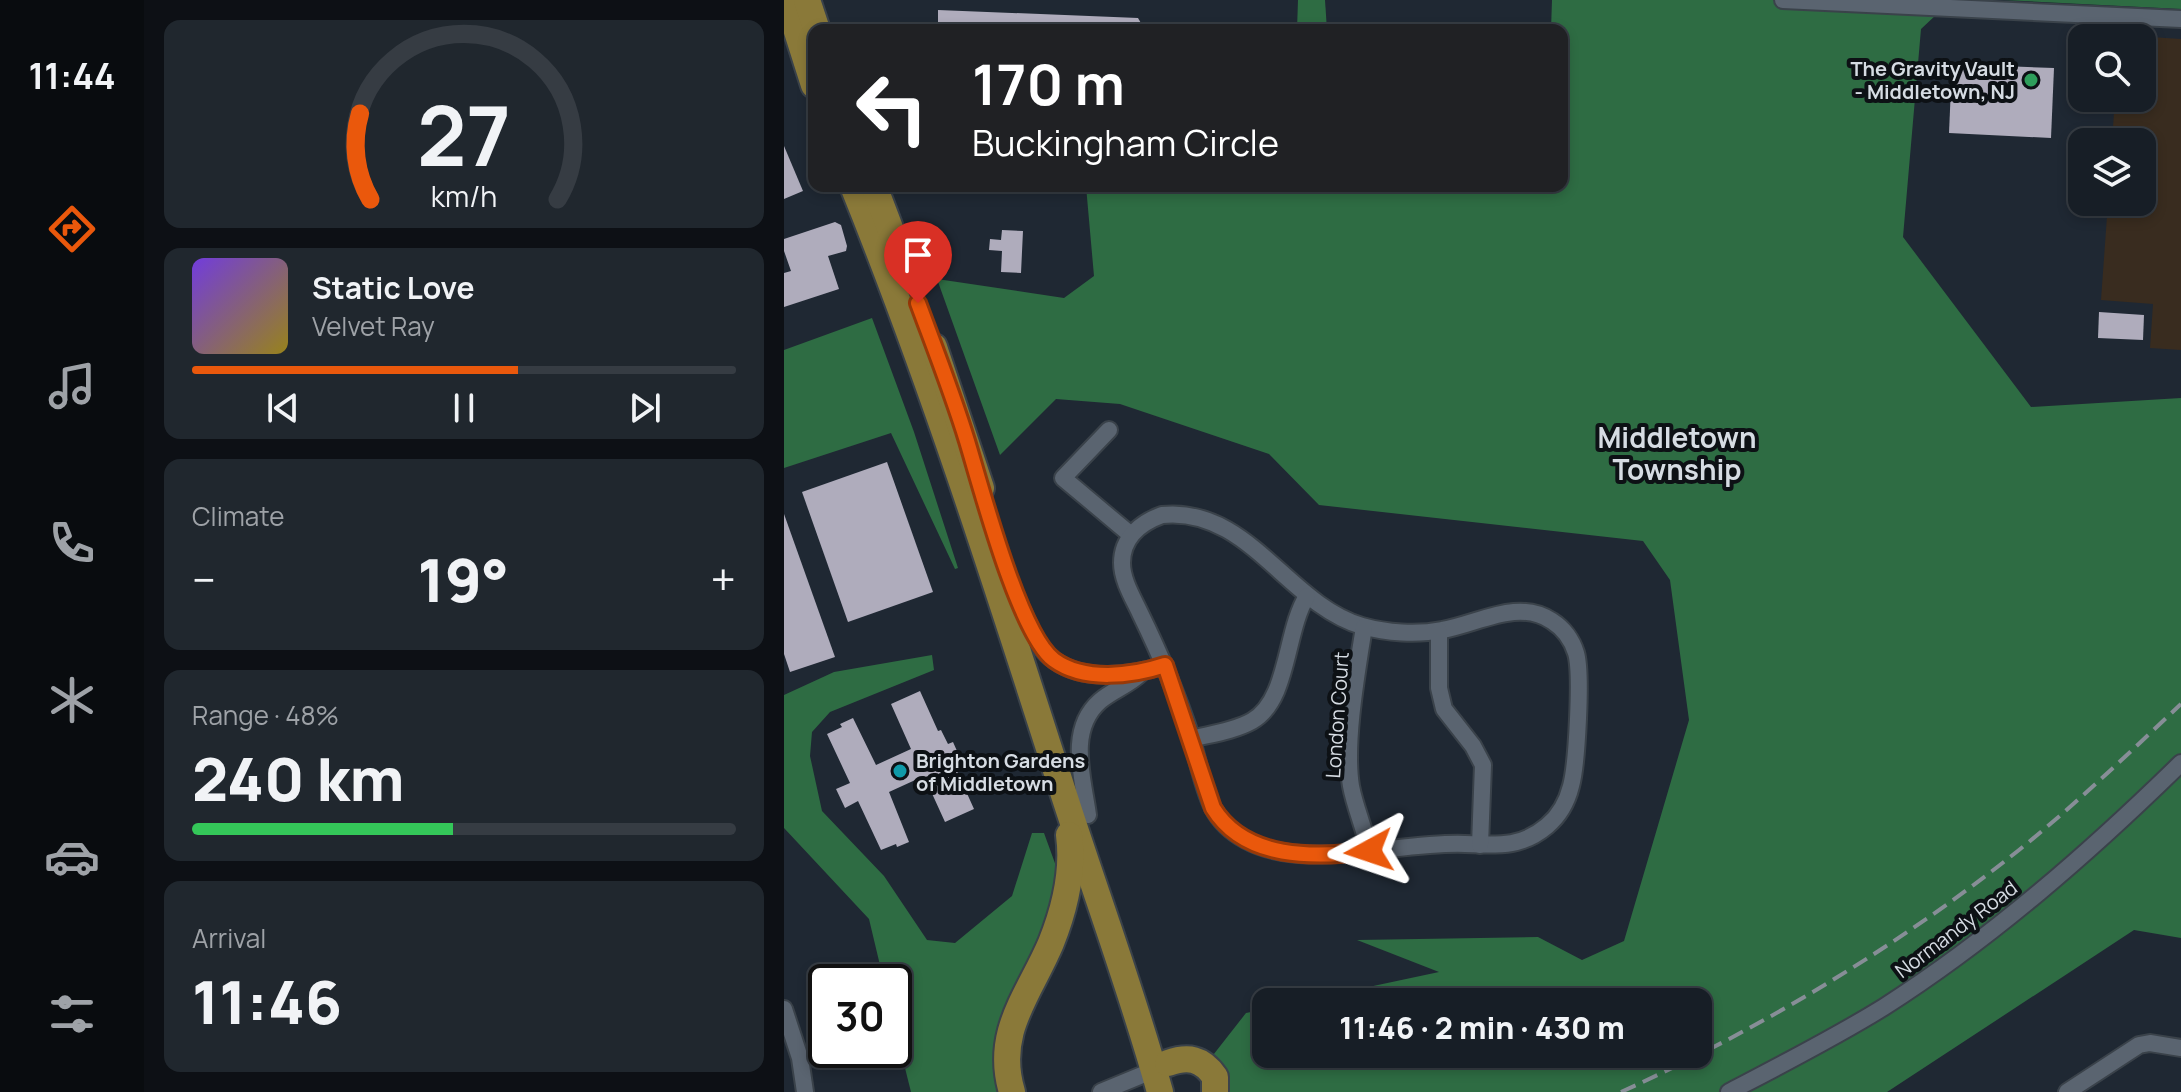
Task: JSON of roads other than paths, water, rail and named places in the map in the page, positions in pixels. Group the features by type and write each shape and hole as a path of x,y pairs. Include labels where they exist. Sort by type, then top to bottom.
{"highway":[{"path":"787,0 808,66"},
{"path":"807,0 815,24"},
{"path":"855,192 899,300 1161,1075 1177,1092"},
{"path":"876,192 934,347 1088,815 1161,1075"},
{"path":"1012,1092 1005,1058 1010,1032 1051,943 1067,891 1070,844 1063,792"},
{"path":"1161,1075 1182,1058 1201,1062 1215,1077 1215,1092"}],"street":[{"path":"1783,0 2181,19"},
{"path":"1109,430 1063,478 1131,535"},
{"path":"1162,515 1181,515 1208,521 1255,548 1307,596 1330,612 1364,627 1400,632 1439,631 1505,613 1538,614 1566,634 1576,652 1578,666 1573,776 1562,808 1547,826 1526,840 1498,846 1430,844 1309,855 1246,841 1220,820 1213,808 1165,665 1122,571 1124,547 1131,535 1149,520 1162,515"},
{"path":"1191,739 1245,725 1267,709 1278,683 1298,611 1307,596"},
{"path":"1021,608 1043,649 1065,667 1101,674 1141,673 1165,665"},
{"name":"London Court","path":"1364,627 1357,671 1350,768 1353,795 1369,851"},
{"path":"1439,631 1439,688 1444,709 1473,746 1483,765 1480,845"},
{"path":"1088,815 1079,754 1084,722 1098,702 1141,673"},
{"name":"Normandy Road","path":"1729,1092 1846,1030 1945,965 2073,863 2181,763"},
{"path":"784,1009 800,1058 805,1092"},
{"path":"2067,1092 2093,1084 2139,1045 2150,1043 2181,1048"},
{"path":"1101,1092 1161,1075"}],"railway":[{"path":"1621,1092 1777,1013 1925,920 2040,833 2181,704"}],"place":[{"name":"The Gravity Vault - Middletown, NJ","path":"2031,80"},
{"name":"Brighton Gardens of Middletown","path":"900,771"}],"district":[{"name":"Middletown Township","path":"1677,453"}]}
